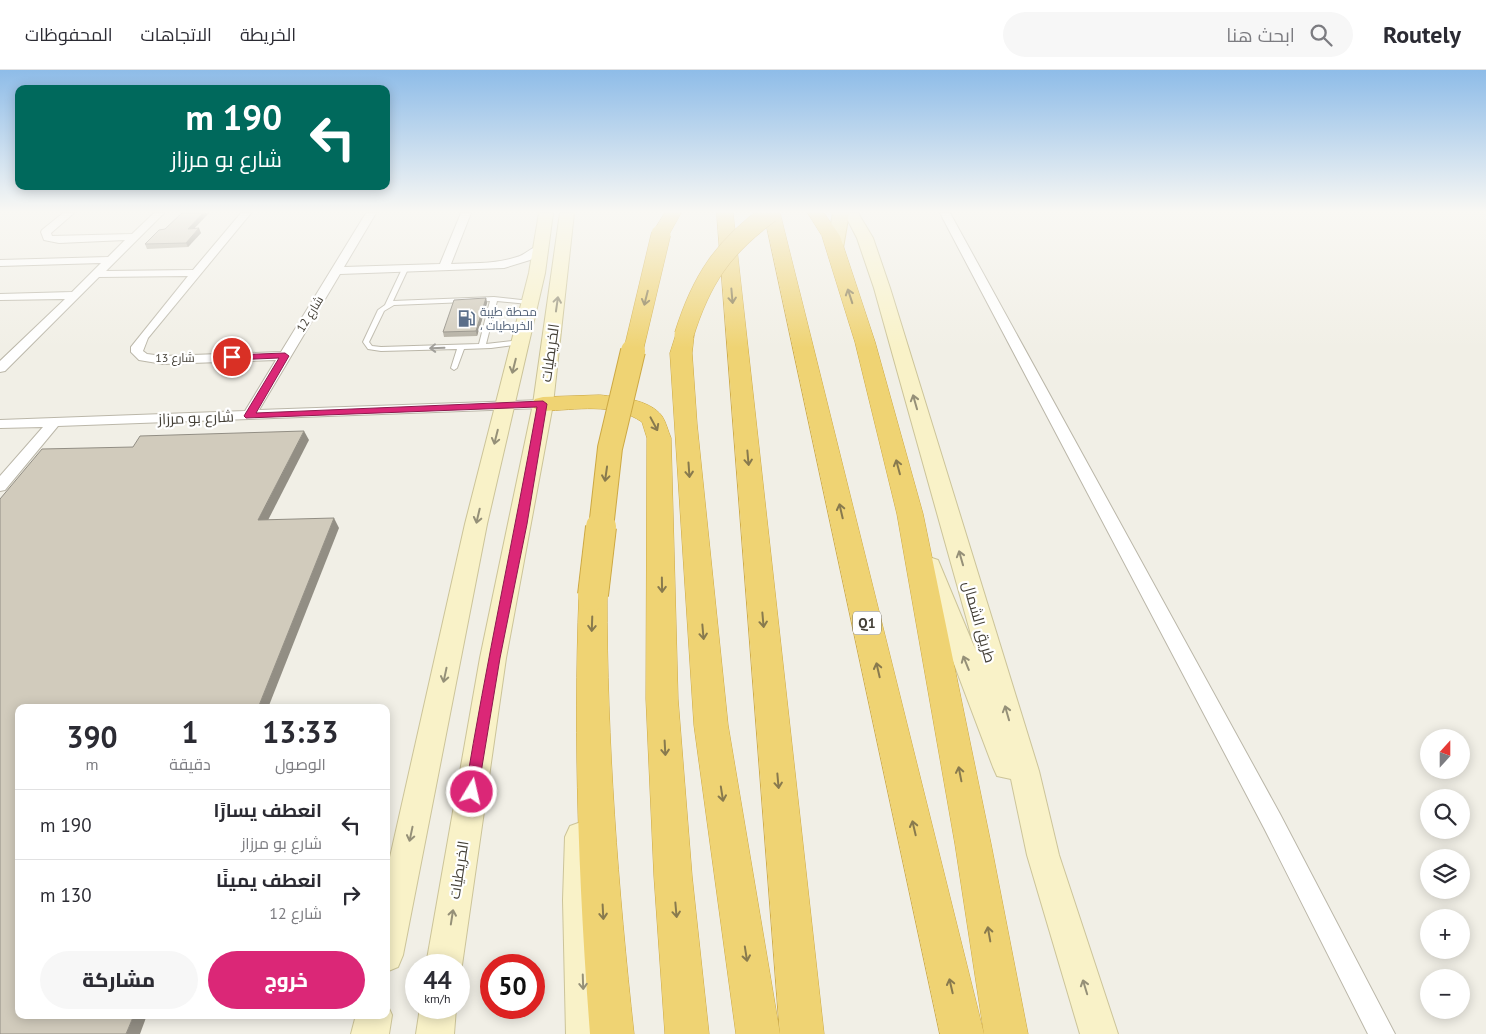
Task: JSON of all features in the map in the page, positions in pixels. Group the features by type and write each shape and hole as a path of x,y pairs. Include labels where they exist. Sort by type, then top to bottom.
{"highway":[{"path":"612,1034 597,818 591,654 593,595 610,448 654,258"},
{"path":"719,258 704,280 692,303 681,353 711,725 758,1034"},
{"path":"728,258 802,1034"},
{"name":"Q1","path":"781,258 962,1034"},
{"path":"838,258 865,342 910,514 973,844 1006,1034"},
{"path":"543,404 608,403 630,407 652,419 660,438 662,699 672,876 687,1034"}],"main road":[{"name":"الخريطيات","path":"390,936 474,533 539,258"},
{"name":"الخريطيات","path":"446,954 493,658 521,524 543,404 563,258"},
{"name":"طريق الشمال","path":"872,258 1024,771 1043,855 1099,1034"},
{"path":"910,514 944,608 1043,855"},
{"path":"585,1034 580,900 581,821 583,726 591,654"},
{"path":"370,1034 373,1019"},
{"path":"435,1034 437,1019"}],"street":[{"name":"شارع 13","path":"209,258 143,337 137,347 139,355 163,360 285,356"},
{"name":"شارع 12","path":"249,416 345,258"},
{"path":"444,267 448,258"},
{"path":"504,265 526,258"},
{"path":"969,258 1272,822 1382,1034"},
{"path":"0,263 109,260"},
{"path":"0,368 109,260"},
{"path":"337,271 504,265 537,273"},
{"path":"95,274 196,273"},
{"path":"0,297 73,295"},
{"name":"شارع بو مرزاز","path":"0,424 543,404"},
{"path":"0,486 54,422"}],"lane":[{"path":"388,305 405,269"},
{"path":"482,346 494,299"},
{"path":"520,342 482,346 380,349 370,348 366,342 381,310 388,305 403,302 494,299 528,302"},
{"path":"454,368 461,347"}],"building":[{"name":"محطة طيبة ، الخريطيات","path":"486,298 476,331 443,332 454,300"},
{"path":"304,431 258,520 334,518 260,704 15,704 15,1019 132,1019 126,1034 0,1034 0,499 42,449 133,447 140,436"}],"place":[{"name":"محطة طيبة ، الخريطيات","path":"466,319"}],"route":[{"path":"232,357 285,356 249,416 543,404 521,524 493,658 472,792"}]}
